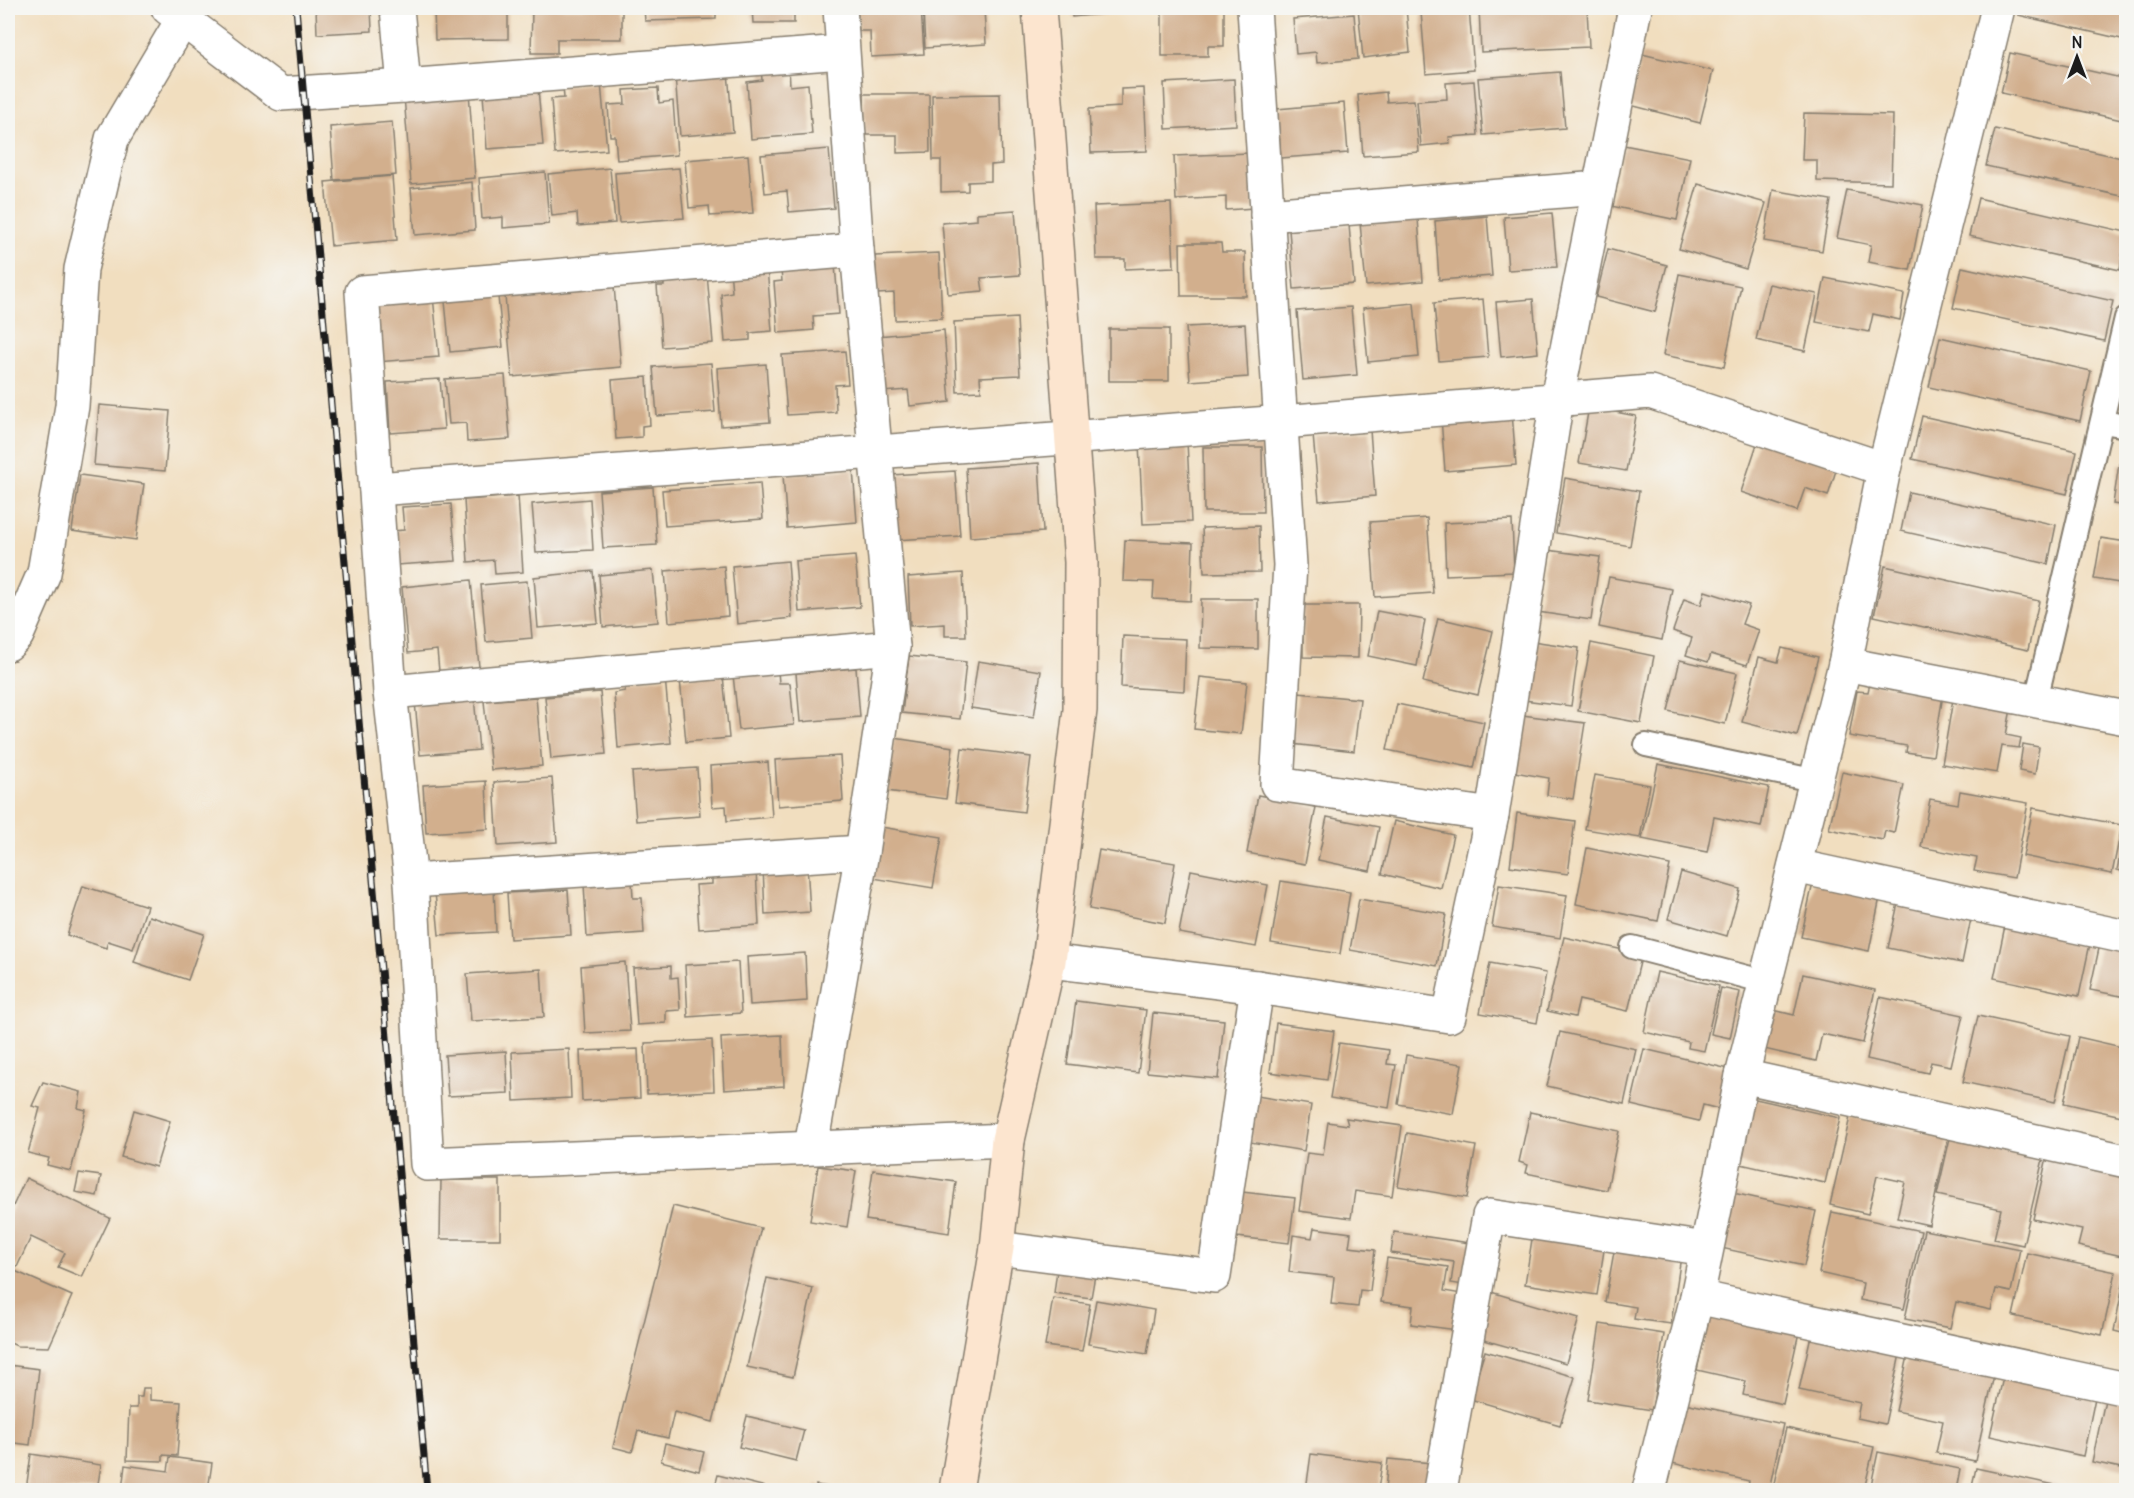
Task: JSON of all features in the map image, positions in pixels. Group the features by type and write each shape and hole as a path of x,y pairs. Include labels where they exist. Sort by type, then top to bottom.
{"street":[{"path":"397,8 404,86"},
{"path":"811,1147 862,852 893,647 857,250 840,8"},
{"path":"956,1491 998,1248 1008,1140 1049,961 1080,710 1081,562 1039,8"},
{"path":"1254,8 1290,565 1277,784 1492,815"},
{"path":"1049,961 1257,987 1449,1016 1492,815 1557,399 1635,8"},
{"path":"1649,1491 1697,1297 1742,1076 1845,664 1884,469 1998,8"},
{"path":"8,644 17,635 44,573 72,406 81,268 112,139 176,13 281,94 842,52"},
{"path":"1267,216 1599,188"},
{"path":"857,250 362,292 390,692 411,881 427,1164 1008,1140"},
{"path":"376,489 876,453 1650,392 1884,469"},
{"path":"390,692 893,647"},
{"path":"1845,664 2127,718"},
{"path":"411,881 862,852"},
{"path":"1795,866 2127,937"},
{"path":"998,1248 1214,1276 1257,987"},
{"path":"1742,1076 2127,1161"},
{"path":"1440,1491 1489,1216 1706,1249"},
{"path":"1697,1297 2127,1389"}],"lane":[{"path":"2036,700 2127,318"},
{"path":"2103,422 2127,426"},
{"path":"1646,745 1817,781"},
{"path":"1632,946 1766,982"}],"building":[{"path":"316,8 371,8 372,31 317,34"},
{"path":"434,8 508,8 508,39 435,40"},
{"path":"532,8 622,8 622,39 557,39 557,53 531,53"},
{"path":"644,8 716,8 716,19 645,21"},
{"path":"752,8 794,8 794,23 753,23"},
{"path":"857,8 921,8 924,54 871,57 870,31 859,31"},
{"path":"923,8 984,8 986,44 925,48"},
{"path":"1071,8 1143,8 1144,10 1072,17"},
{"path":"1162,8 1224,8 1224,46 1208,46 1208,56 1162,56"},
{"path":"1358,8 1406,8 1410,52 1363,58"},
{"path":"1469,8 1474,70 1426,74 1421,12"},
{"path":"1479,8 1587,8 1589,47 1481,52"},
{"path":"2020,8 2126,8 2126,40 2018,15"},
{"path":"1354,14 1358,59 1317,63 1316,52 1296,54 1293,19"},
{"path":"2010,53 2126,79 2126,121 2001,93"},
{"path":"1642,54 1713,71 1700,123 1630,105"},
{"path":"789,67 790,86 808,84 812,134 751,139 747,82 762,80 761,69"},
{"path":"728,72 733,132 680,136 675,76"},
{"path":"1560,72 1565,128 1483,135 1478,78"},
{"path":"1234,79 1236,125 1166,129 1164,83"},
{"path":"1474,81 1478,135 1449,137 1450,143 1421,146 1417,101 1447,99 1446,83"},
{"path":"601,83 607,150 555,154 551,99 564,98 563,86"},
{"path":"658,88 659,103 673,101 677,155 617,160 615,136 610,136 608,105 625,104 624,90"},
{"path":"1144,88 1147,151 1091,153 1089,109 1121,107 1121,89"},
{"path":"538,89 543,145 487,149 483,94"},
{"path":"469,91 475,178 411,184 404,96"},
{"path":"1386,92 1387,102 1414,100 1419,152 1363,156 1358,95"},
{"path":"864,94 929,94 930,152 897,153 897,135 865,135"},
{"path":"1000,94 1002,164 991,165 991,181 968,182 968,191 941,192 941,160 933,160 932,95"},
{"path":"1344,103 1348,153 1281,158 1277,109"},
{"path":"1804,113 1893,115 1891,183 1817,181 1817,160 1802,160"},
{"path":"392,122 396,175 334,180 330,127"},
{"path":"1995,129 2126,159 2126,197 1986,166"},
{"path":"1624,145 1690,158 1677,220 1611,206"},
{"path":"829,149 834,208 789,212 787,191 765,193 761,155"},
{"path":"1250,153 1254,208 1226,210 1226,197 1176,200 1174,156"},
{"path":"748,155 753,213 710,216 709,206 689,208 685,160"},
{"path":"610,168 615,223 578,226 577,213 552,216 548,174"},
{"path":"679,168 684,218 619,223 615,173"},
{"path":"545,172 549,224 503,228 503,217 482,219 479,178"},
{"path":"392,176 397,240 331,246 325,182"},
{"path":"472,182 475,230 415,235 411,188"},
{"path":"1698,184 1766,203 1746,269 1679,249"},
{"path":"1773,190 1831,200 1822,251 1764,241"},
{"path":"1847,190 1923,205 1910,270 1868,262 1871,245 1837,238"},
{"path":"1978,198 2126,232 2120,270 1969,236"},
{"path":"1171,203 1174,267 1125,269 1125,259 1096,259 1094,206"},
{"path":"1015,210 1020,275 981,278 983,291 948,294 942,223 977,220 977,213"},
{"path":"1552,213 1557,267 1508,270 1504,217"},
{"path":"1487,216 1492,276 1439,280 1435,221"},
{"path":"1418,219 1423,281 1366,286 1360,223"},
{"path":"1349,225 1354,284 1294,289 1289,230"},
{"path":"1180,243 1221,243 1222,252 1245,252 1246,296 1181,296"},
{"path":"1608,249 1667,265 1655,312 1596,297"},
{"path":"939,253 942,318 895,320 894,293 877,294 875,256"},
{"path":"835,265 839,314 813,316 814,330 778,333 774,282 782,281 781,270"},
{"path":"767,267 772,331 750,333 750,340 725,342 721,294 732,292 730,270"},
{"path":"1962,267 2113,301 2104,341 1953,308"},
{"path":"707,274 713,343 662,347 657,286 664,286 664,278"},
{"path":"1679,274 1741,286 1724,367 1663,355"},
{"path":"1825,278 1904,294 1900,320 1873,314 1869,332 1816,322"},
{"path":"1769,284 1817,294 1805,351 1756,340"},
{"path":"497,286 503,347 450,352 444,291"},
{"path":"614,286 621,367 512,377 505,296"},
{"path":"433,296 439,357 376,362 370,302"},
{"path":"1483,299 1488,357 1439,361 1434,303"},
{"path":"1533,299 1538,353 1501,357 1496,302"},
{"path":"1414,303 1419,357 1368,362 1363,308"},
{"path":"1351,307 1357,375 1303,380 1297,311"},
{"path":"1017,318 1020,375 980,377 981,391 957,392 954,322"},
{"path":"1245,324 1248,377 1190,381 1186,327"},
{"path":"1109,329 1169,329 1169,381 1109,381"},
{"path":"944,330 950,402 910,406 908,390 882,392 877,336"},
{"path":"1940,337 2091,371 2080,421 1929,387"},
{"path":"845,351 848,384 835,385 836,412 787,415 782,355"},
{"path":"711,363 715,412 657,416 653,367"},
{"path":"766,364 770,422 721,426 717,368"},
{"path":"505,375 510,439 467,442 466,423 449,424 445,379"},
{"path":"647,377 650,425 642,426 642,437 616,439 612,380"},
{"path":"440,379 444,429 390,433 387,382"},
{"path":"99,405 170,411 165,471 94,465"},
{"path":"1589,407 1636,416 1626,471 1579,463"},
{"path":"1512,412 1516,465 1445,471 1441,418"},
{"path":"1922,416 2077,451 2067,494 1912,459"},
{"path":"1370,430 1375,496 1319,501 1313,435"},
{"path":"1759,438 1838,464 1828,496 1805,488 1797,511 1741,492"},
{"path":"1187,441 1191,522 1143,524 1139,444"},
{"path":"1203,447 1262,447 1263,512 1204,512"},
{"path":"1039,463 1043,532 970,537 966,468"},
{"path":"2119,464 2126,465 2126,506 2113,504"},
{"path":"853,469 857,522 787,528 783,475"},
{"path":"955,471 960,536 895,540 891,475"},
{"path":"80,475 144,484 136,540 72,531"},
{"path":"1565,478 1639,491 1630,546 1556,533"},
{"path":"760,483 763,519 665,526 662,490"},
{"path":"653,487 657,545 603,548 599,491"},
{"path":"1909,492 2056,525 2048,564 1901,531"},
{"path":"518,496 523,572 495,574 494,560 468,562 464,500"},
{"path":"590,499 593,550 536,553 532,504"},
{"path":"451,504 456,561 396,565 393,531 404,530 402,507"},
{"path":"1427,518 1433,593 1375,597 1370,522"},
{"path":"1512,520 1514,572 1446,575 1444,523"},
{"path":"1259,526 1260,572 1204,573 1202,528"},
{"path":"2101,538 2126,542 2126,584 2094,579"},
{"path":"1125,540 1193,543 1191,601 1153,599 1154,582 1123,581"},
{"path":"1547,550 1600,557 1591,620 1538,612"},
{"path":"855,556 860,607 799,612 795,561"},
{"path":"788,561 792,618 737,624 732,566"},
{"path":"724,566 728,616 669,622 665,571"},
{"path":"1885,566 2039,601 2028,650 1874,616"},
{"path":"653,570 658,622 603,627 599,575"},
{"path":"593,571 598,623 538,628 534,577"},
{"path":"963,573 966,636 945,636 945,624 910,626 908,577"},
{"path":"1609,577 1672,589 1662,640 1599,627"},
{"path":"471,580 479,667 439,671 437,650 408,653 402,587"},
{"path":"527,581 532,638 486,642 481,585"},
{"path":"1705,591 1749,605 1742,624 1759,630 1747,665 1711,654 1708,662 1686,655 1692,638 1673,631 1684,599 1701,605"},
{"path":"1201,599 1258,599 1258,649 1200,648"},
{"path":"1303,605 1359,605 1358,658 1303,657"},
{"path":"1377,611 1425,620 1417,666 1368,656"},
{"path":"1438,618 1493,631 1478,695 1423,682"},
{"path":"1123,636 1186,639 1184,691 1121,687"},
{"path":"1532,641 1579,648 1571,706 1524,700"},
{"path":"1591,643 1654,656 1641,723 1578,711"},
{"path":"1782,648 1818,657 1797,736 1742,722 1759,657 1778,662"},
{"path":"909,656 966,662 960,719 902,713"},
{"path":"1680,660 1737,673 1725,724 1668,711"},
{"path":"978,661 1041,671 1034,717 971,708"},
{"path":"856,668 860,717 800,722 796,673"},
{"path":"778,671 779,683 790,683 794,725 739,730 733,675"},
{"path":"723,675 729,738 686,742 680,679"},
{"path":"665,677 671,743 618,748 614,693 625,691 624,681"},
{"path":"1200,677 1247,682 1241,734 1194,729"},
{"path":"1870,683 1943,695 1933,756 1906,752 1907,746 1849,736 1857,691 1868,692"},
{"path":"600,692 606,754 551,759 545,697"},
{"path":"1298,693 1360,699 1354,751 1292,744"},
{"path":"474,697 479,750 420,755 415,702"},
{"path":"536,697 542,766 491,770 484,701"},
{"path":"1953,699 2011,709 2006,735 2021,738 2019,748 2002,746 1997,773 1942,764"},
{"path":"1397,704 1484,722 1474,768 1387,750"},
{"path":"1522,715 1585,723 1573,799 1547,795 1549,778 1514,772"},
{"path":"894,738 953,747 946,799 887,791"},
{"path":"2023,744 2039,747 2035,774 2019,771"},
{"path":"962,748 1031,757 1024,812 955,803"},
{"path":"840,756 843,801 778,806 775,760"},
{"path":"768,762 772,817 727,821 726,806 712,807 710,766"},
{"path":"1658,764 1769,787 1761,827 1714,817 1707,852 1642,839"},
{"path":"697,768 700,816 636,821 632,772"},
{"path":"1842,772 1904,785 1894,833 1885,831 1883,840 1829,829"},
{"path":"1595,775 1650,785 1640,838 1585,829"},
{"path":"552,778 557,842 498,846 494,782"},
{"path":"486,781 488,829 426,833 423,785"},
{"path":"1960,791 2028,803 2014,878 1974,871 1977,858 1921,847 1930,799 1958,804"},
{"path":"1258,795 1316,807 1305,864 1247,853"},
{"path":"2033,808 2122,825 2112,874 2023,856"},
{"path":"1517,813 1575,821 1568,874 1510,866"},
{"path":"1327,817 1379,827 1370,871 1318,860"},
{"path":"1394,821 1453,835 1441,888 1382,874"},
{"path":"881,827 942,837 933,888 873,878"},
{"path":"2126,831 2126,872 2117,870"},
{"path":"1587,848 1670,865 1658,921 1576,904"},
{"path":"1099,850 1175,863 1165,923 1089,909"},
{"path":"807,864 810,912 765,915 763,867"},
{"path":"756,870 759,925 699,929 696,885 712,884 712,873"},
{"path":"1191,870 1268,885 1256,947 1179,933"},
{"path":"1681,872 1740,889 1727,936 1668,919"},
{"path":"632,880 633,898 642,898 644,933 587,937 584,884"},
{"path":"1281,881 1350,892 1340,954 1271,943"},
{"path":"1813,883 1880,897 1869,951 1801,937"},
{"path":"1499,885 1567,895 1560,938 1492,927"},
{"path":"83,886 147,906 133,949 108,941 106,948 67,935"},
{"path":"494,888 496,932 439,935 435,892"},
{"path":"568,890 571,935 510,939 507,893"},
{"path":"1359,899 1446,914 1437,966 1350,950"},
{"path":"1899,899 1972,914 1962,963 1888,948"},
{"path":"149,916 204,934 188,980 134,962"},
{"path":"2006,921 2091,939 2079,996 1994,978"},
{"path":"1564,937 1642,954 1628,1011 1579,1000 1575,1017 1547,1011"},
{"path":"2101,939 2126,945 2126,997 2090,990"},
{"path":"805,953 807,1001 750,1005 747,957"},
{"path":"625,962 630,1031 585,1033 581,966"},
{"path":"738,962 741,1013 688,1017 685,965"},
{"path":"1490,963 1546,973 1537,1023 1480,1013"},
{"path":"671,966 671,978 678,977 680,1010 666,1011 666,1023 637,1025 633,968"},
{"path":"541,969 544,1017 471,1021 467,974"},
{"path":"1657,972 1719,986 1704,1051 1688,1048 1689,1042 1644,1032"},
{"path":"1803,974 1875,990 1863,1043 1822,1034 1816,1061 1764,1049 1773,1010 1794,1015"},
{"path":"1721,988 1740,992 1730,1038 1711,1034"},
{"path":"1880,997 1963,1015 1951,1066 1931,1062 1928,1073 1867,1059"},
{"path":"1076,1001 1146,1010 1138,1073 1067,1064"},
{"path":"1153,1013 1224,1020 1218,1079 1147,1072"},
{"path":"1978,1016 2070,1036 2055,1102 1963,1082"},
{"path":"1276,1023 1334,1031 1327,1080 1270,1072"},
{"path":"1560,1032 1636,1049 1624,1104 1547,1086"},
{"path":"782,1035 784,1086 724,1090 721,1038"},
{"path":"2078,1037 2126,1048 2126,1117 2064,1103"},
{"path":"712,1040 714,1091 647,1094 645,1043"},
{"path":"1339,1043 1389,1050 1387,1064 1396,1065 1389,1108 1330,1098"},
{"path":"569,1049 571,1098 514,1101 512,1052"},
{"path":"638,1049 640,1098 582,1101 580,1051"},
{"path":"1644,1049 1729,1069 1719,1109 1703,1105 1699,1121 1631,1105"},
{"path":"506,1051 508,1093 448,1096 445,1055"},
{"path":"1406,1055 1462,1064 1453,1114 1398,1104"},
{"path":"43,1082 81,1092 78,1108 86,1110 71,1171 47,1165 49,1158 28,1153 40,1108 32,1106"},
{"path":"1257,1096 1311,1105 1304,1151 1250,1142"},
{"path":"1751,1098 1840,1118 1825,1183 1736,1163"},
{"path":"134,1110 170,1121 156,1167 121,1157"},
{"path":"1530,1112 1619,1131 1607,1190 1526,1173 1528,1165 1519,1162"},
{"path":"1850,1117 1948,1138 1929,1225 1897,1218 1905,1182 1877,1176 1868,1214 1830,1205"},
{"path":"1346,1118 1402,1126 1392,1196 1355,1191 1351,1218 1299,1211 1307,1153 1323,1155 1328,1122 1348,1125"},
{"path":"1407,1133 1476,1146 1467,1198 1398,1186"},
{"path":"1950,1138 2043,1159 2023,1245 1994,1239 2001,1209 1937,1195"},
{"path":"2047,1157 2126,1174 2126,1235 2122,1256 2078,1246 2082,1230 2033,1219"},
{"path":"818,1166 856,1171 847,1227 810,1221"},
{"path":"873,1170 956,1182 949,1233 866,1220"},
{"path":"79,1173 101,1176 97,1196 75,1192"},
{"path":"26,1178 110,1218 82,1277 58,1267 65,1253 31,1237 17,1267 8,1262 8,1217"},
{"path":"441,1180 500,1180 500,1239 440,1239"},
{"path":"1242,1192 1295,1198 1289,1243 1237,1237"},
{"path":"1733,1193 1816,1211 1804,1266 1721,1248"},
{"path":"673,1206 761,1228 713,1422 674,1412 668,1438 638,1431 632,1452 613,1447"},
{"path":"1832,1212 1921,1231 1904,1309 1860,1300 1863,1283 1819,1273"},
{"path":"1314,1228 1351,1233 1349,1247 1375,1250 1370,1291 1360,1290 1358,1307 1331,1304 1334,1277 1289,1272 1293,1235 1312,1238"},
{"path":"1924,1230 2020,1249 2011,1292 1996,1289 1991,1310 1956,1302 1950,1328 1905,1319"},
{"path":"1394,1232 1476,1244 1469,1286 1451,1283 1454,1262 1391,1253"},
{"path":"1533,1233 1605,1244 1597,1295 1525,1284"},
{"path":"1615,1246 1681,1256 1671,1324 1634,1319 1636,1307 1605,1302"},
{"path":"2027,1253 2116,1272 2102,1335 2013,1316"},
{"path":"1387,1258 1448,1267 1444,1291 1462,1294 1457,1330 1411,1324 1413,1306 1381,1302"},
{"path":"8,1268 72,1296 49,1347 17,1346 8,1342"},
{"path":"1057,1270 1095,1275 1091,1298 1054,1293"},
{"path":"2126,1275 2126,1334 2114,1331"},
{"path":"767,1278 813,1288 793,1377 747,1367"},
{"path":"1491,1292 1579,1318 1566,1363 1477,1338"},
{"path":"1053,1298 1090,1304 1082,1351 1045,1346"},
{"path":"1096,1300 1154,1310 1147,1354 1088,1344"},
{"path":"1710,1313 1799,1332 1783,1404 1743,1395 1746,1381 1697,1370"},
{"path":"1600,1324 1664,1334 1652,1410 1588,1400"},
{"path":"1811,1335 1900,1354 1885,1424 1857,1418 1860,1403 1799,1390"},
{"path":"1485,1351 1575,1377 1560,1425 1470,1399"},
{"path":"1908,1356 1994,1375 1975,1461 1936,1453 1943,1421 1896,1411"},
{"path":"8,1365 39,1369 30,1445 8,1442"},
{"path":"2004,1373 2096,1393 2083,1456 1990,1436"},
{"path":"143,1388 150,1388 150,1400 181,1402 177,1456 163,1455 163,1461 127,1460 129,1408 137,1408 137,1397 142,1397"},
{"path":"2106,1395 2126,1400 2126,1469 2092,1462"},
{"path":"1685,1403 1783,1424 1769,1490 1747,1490 1749,1481 1672,1463"},
{"path":"747,1416 804,1430 796,1461 739,1447"},
{"path":"1786,1428 1874,1447 1864,1490 1773,1488"},
{"path":"665,1443 704,1452 699,1471 661,1461"},
{"path":"1878,1452 1960,1469 1956,1490 1870,1490"},
{"path":"31,1454 101,1465 97,1490 26,1490"},
{"path":"1311,1454 1382,1463 1378,1490 1306,1490"},
{"path":"170,1457 212,1463 208,1490 122,1490 125,1465 168,1471"},
{"path":"1388,1459 1432,1463 1429,1490 1385,1490"},
{"path":"1976,1468 2064,1487 2063,1490 1971,1490"},
{"path":"718,1475 766,1487 765,1490 714,1490"},
{"path":"816,1485 840,1489 840,1490 816,1490"}],"railway":[{"path":"296,8 427,1490"}]}
